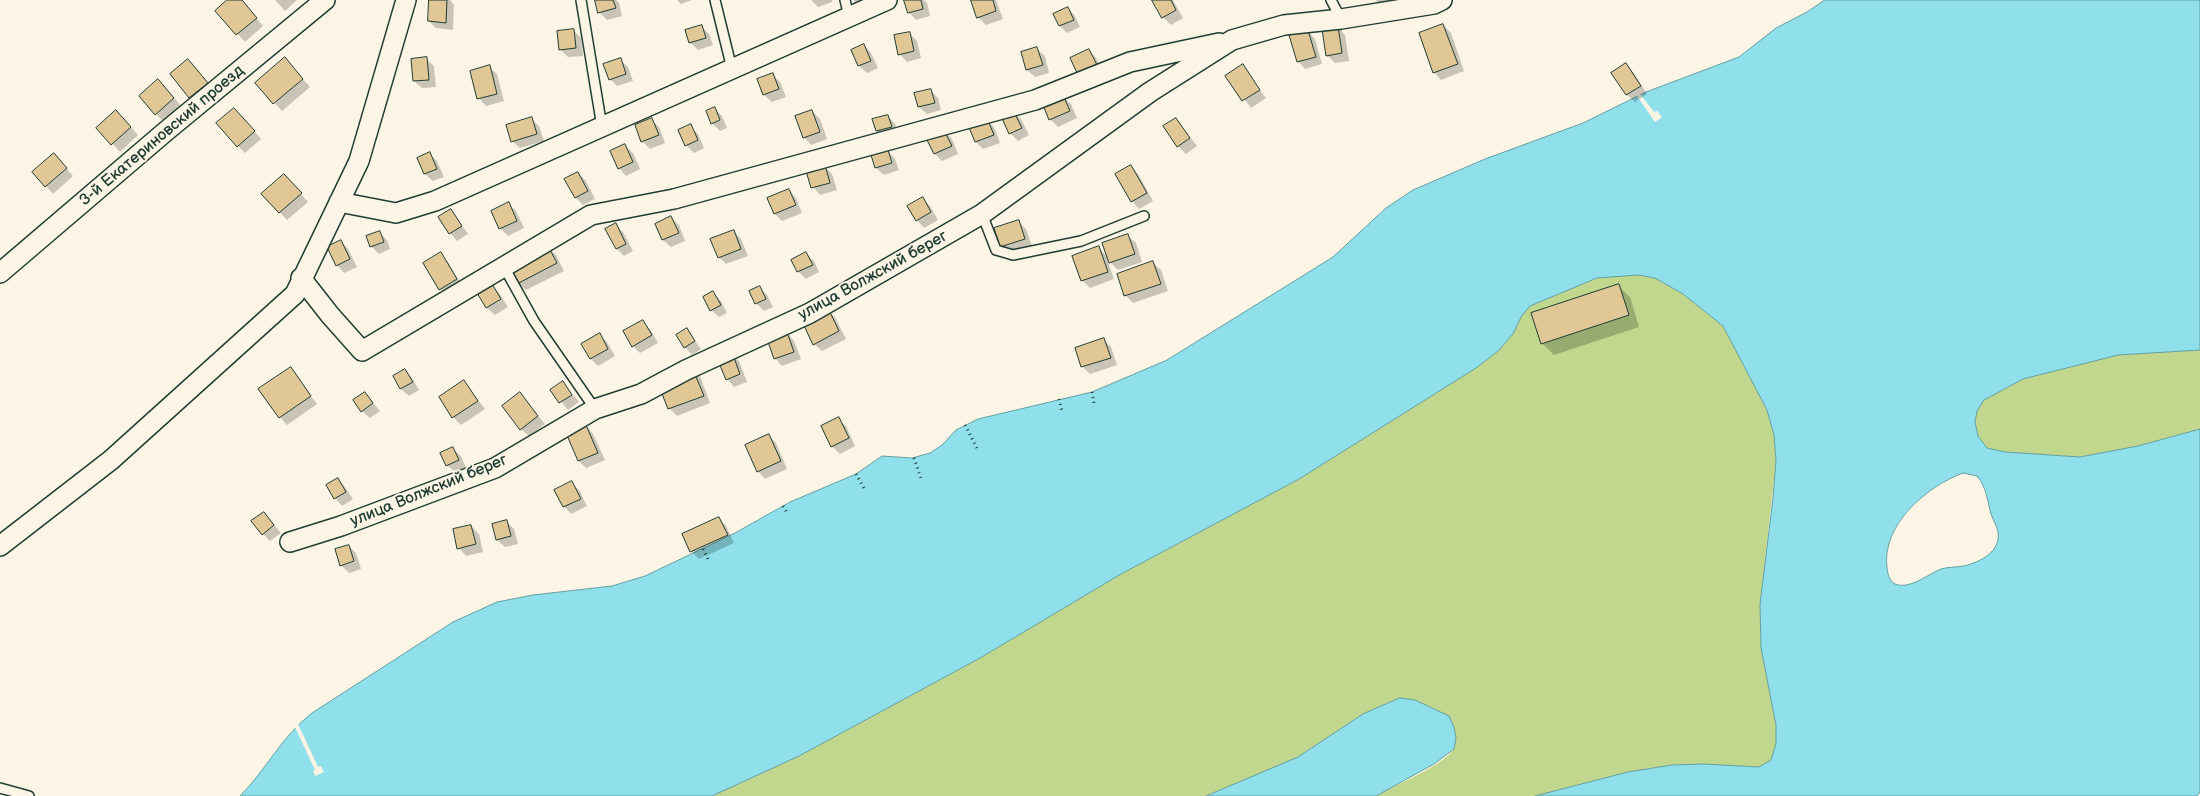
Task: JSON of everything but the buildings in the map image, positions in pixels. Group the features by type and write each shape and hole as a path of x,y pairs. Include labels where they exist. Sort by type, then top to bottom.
{"street":[{"name":"3-й Екатериновский проезд","path":"0,273 165,132 325,0"},
{"path":"0,546 118,453 295,294 301,278 359,161 406,0"},
{"path":"339,202 396,213 435,201 732,69 847,8 887,0"},
{"name":"улица Волжский берег","path":"290,542 341,526 496,468 595,410 641,394 686,370 810,313 982,214 1150,92 1232,40 1284,25 1341,19 1434,4 1442,0"},
{"path":"301,278 362,352 591,215 674,199 1035,100 1130,62 1232,40"}],"lane":[{"path":"581,0 602,127"},
{"path":"715,0 732,69"},
{"path":"1331,0 1341,19"},
{"path":"982,214 996,250 1013,254 1081,242 1144,216"},
{"path":"504,267 534,321 595,410"},
{"path":"0,788 29,796"}],"path":[{"path":"1092,392 1094,402"},
{"path":"1059,399 1062,411"},
{"path":"965,425 977,448"},
{"path":"914,458 921,478"},
{"path":"856,474 865,490"},
{"path":"783,506 788,514"},
{"path":"703,549 708,559"}],"green space":[{"path":"1638,275 1655,278 1683,294 1723,326 1767,410 1774,435 1776,461 1760,604 1761,648 1776,726 1777,744 1771,760 1759,767 1703,764 1672,765 1628,772 1535,796 1376,796 1439,763 1453,750 1455,744 1454,727 1433,708 1400,698 1363,714 1298,757 1206,796 712,796 799,756 980,658 1121,574 1299,479 1476,368 1498,351 1513,334 1521,317 1530,306 1597,278"},
{"path":"2200,350 2200,429 2138,446 2080,457 2005,452 1987,448 1978,436 1975,422 1977,411 1984,400 2023,379 2118,355"}],"water":[{"path":"1825,0 2200,0 2200,350 2118,355 2023,379 1984,400 1977,411 1975,422 1978,436 1987,448 2005,452 2080,457 2138,446 2200,429 2200,792 2197,796 1535,796 1628,772 1672,765 1703,764 1759,767 1771,760 1776,744 1776,725 1761,648 1760,604 1776,461 1774,435 1767,410 1723,326 1683,294 1655,278 1638,275 1597,278 1530,306 1521,317 1513,334 1498,351 1476,368 1299,479 1121,574 980,658 799,756 712,796 240,796 250,786 291,732 312,713 453,622 497,602 533,595 612,586 645,576 735,533 790,502 856,474 882,456 912,458 930,453 942,445 956,430 978,419 1092,392 1167,360 1333,257 1386,208 1413,190 1485,159 1583,123 1646,92 1739,57 1776,28","holes":["1963,473 1977,476 1985,490 1998,532 1998,539 1993,550 1983,559 1976,562 1964,566 1941,569 1907,585 1893,583 1887,568 1887,552 1891,537 1909,509 1935,487 1949,479"]},
{"path":"1400,698 1415,700 1449,716 1456,738 1454,749 1434,764 1376,796 1206,796 1298,757 1363,714"}],"pier":[{"path":"1640,94 1654,112 1657,111 1662,117 1655,122 1637,96"},
{"path":"298,724 318,767 321,766 324,772 315,776 313,771 315,770 295,727"}]}
